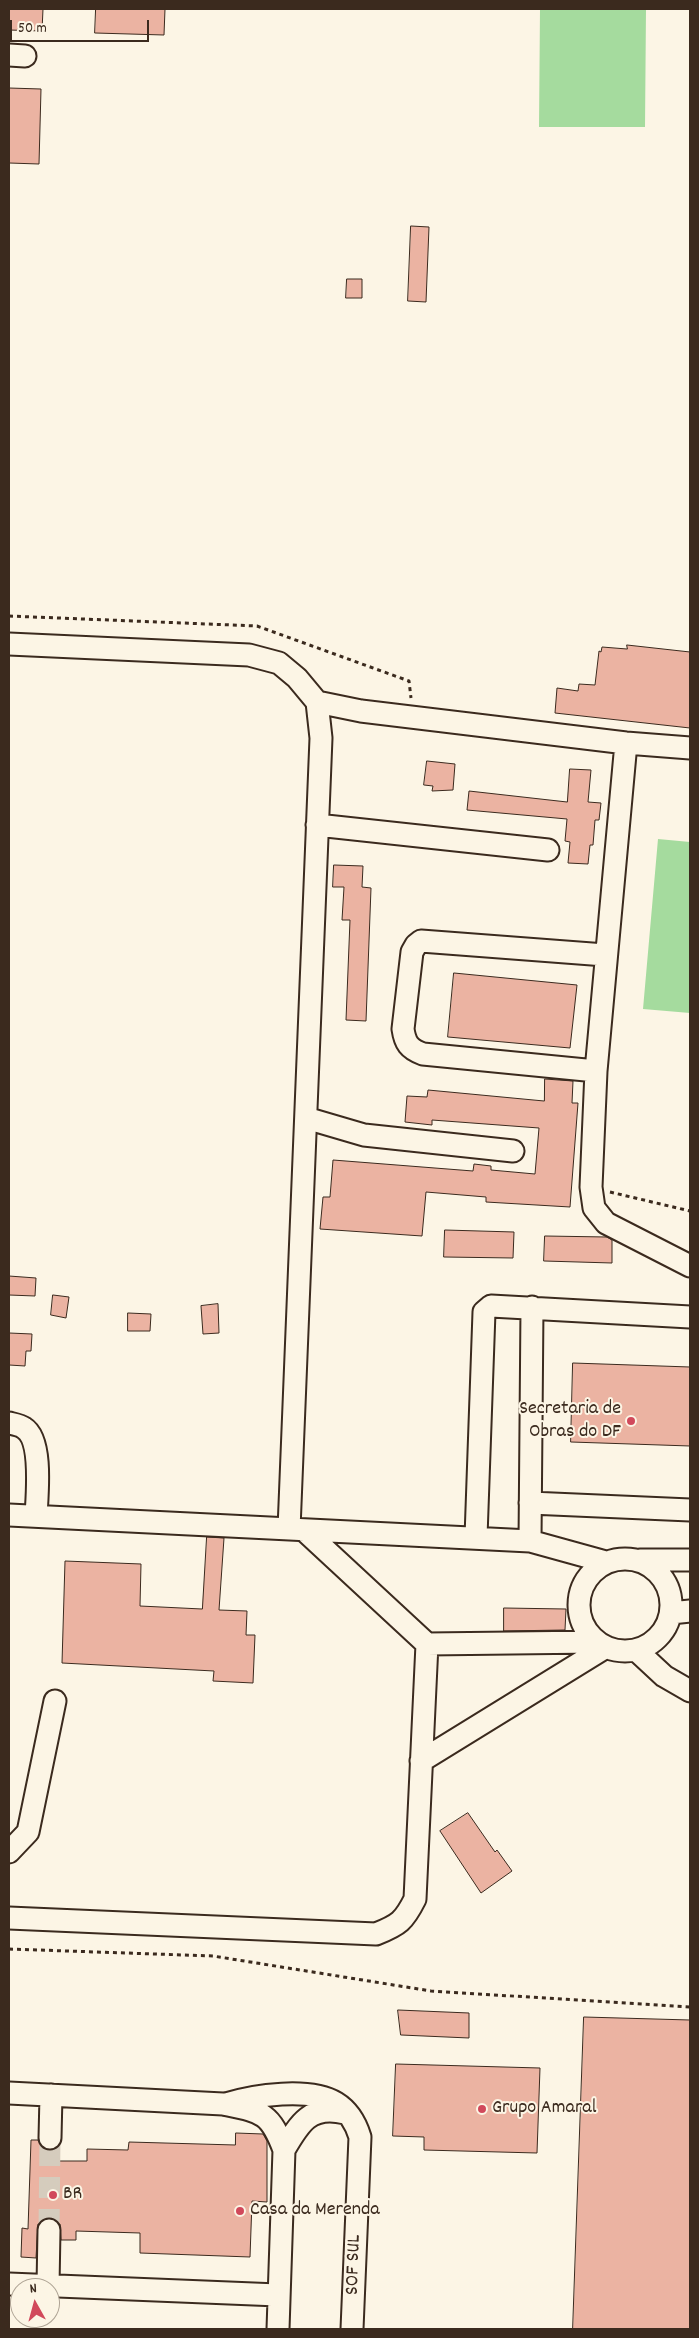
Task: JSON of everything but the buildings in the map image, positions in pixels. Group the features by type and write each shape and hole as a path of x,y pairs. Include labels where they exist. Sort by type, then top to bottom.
{"street":[{"path":"9,644 249,655 279,663 297,678 317,702 321,738 306,1118 296,1529"},
{"path":"317,702 361,711 626,743 690,748"},
{"path":"626,743 596,1071 591,1187 594,1208 606,1223 690,1266"},
{"path":"317,825 548,850"},
{"path":"596,1071 423,1054 411,1050 405,1041 402,1029 412,952 421,941 606,955"},
{"path":"306,1118 364,1134 513,1151"},
{"path":"476,1537 484,1312 491,1306 690,1317"},
{"path":"530,1541 532,1308"},
{"path":"9,1423 24,1428 33,1437 38,1470 36,1516"},
{"path":"530,1503 690,1510"},
{"path":"9,1515 530,1541 606,1562"},
{"path":"296,1529 427,1644 601,1644 625,1651 636,1650 659,1637 681,1612 671,1596 665,1581 654,1568 640,1560"},
{"path":"601,1644 587,1632 580,1620 579,1599 585,1580 594,1569 606,1562 623,1558 690,1560"},
{"path":"9,1918 376,1934 392,1928 405,1919 415,1899 427,1644"},
{"path":"421,1761 601,1644"},
{"path":"636,1650 664,1676 690,1691"},
{"path":"9,1852 28,1832 55,1701"},
{"path":"9,2093 223,2104 247,2109 267,2117 276,2127 284,2150 278,2329"},
{"path":"223,2104 264,2094 295,2095 318,2097 336,2103 348,2113"},
{"path":"50,2138 51,2095"},
{"path":"284,2150 300,2125 315,2113 324,2110 348,2113"},
{"name":"SOF SUL","path":"348,2113 357,2127 360,2137 352,2329"},
{"path":"48,2278 49,2230"},
{"path":"60,2286 278,2295"}],"path":[{"path":"9,1949 213,1956 431,1991 690,2007"}],"green space":[{"path":"540,9 646,9 645,127 539,127"},
{"path":"658,839 690,842 690,1013 643,1009"}],"tunnel":[{"path":"49,2230 50,2138"}],"place":[{"name":"Secretaria de Obras do DF","path":"631,1421"},
{"name":"Grupo Amaral","path":"482,2109"},
{"name":"BR","path":"53,2195"},
{"name":"Casa da Merenda","path":"240,2211"}]}
